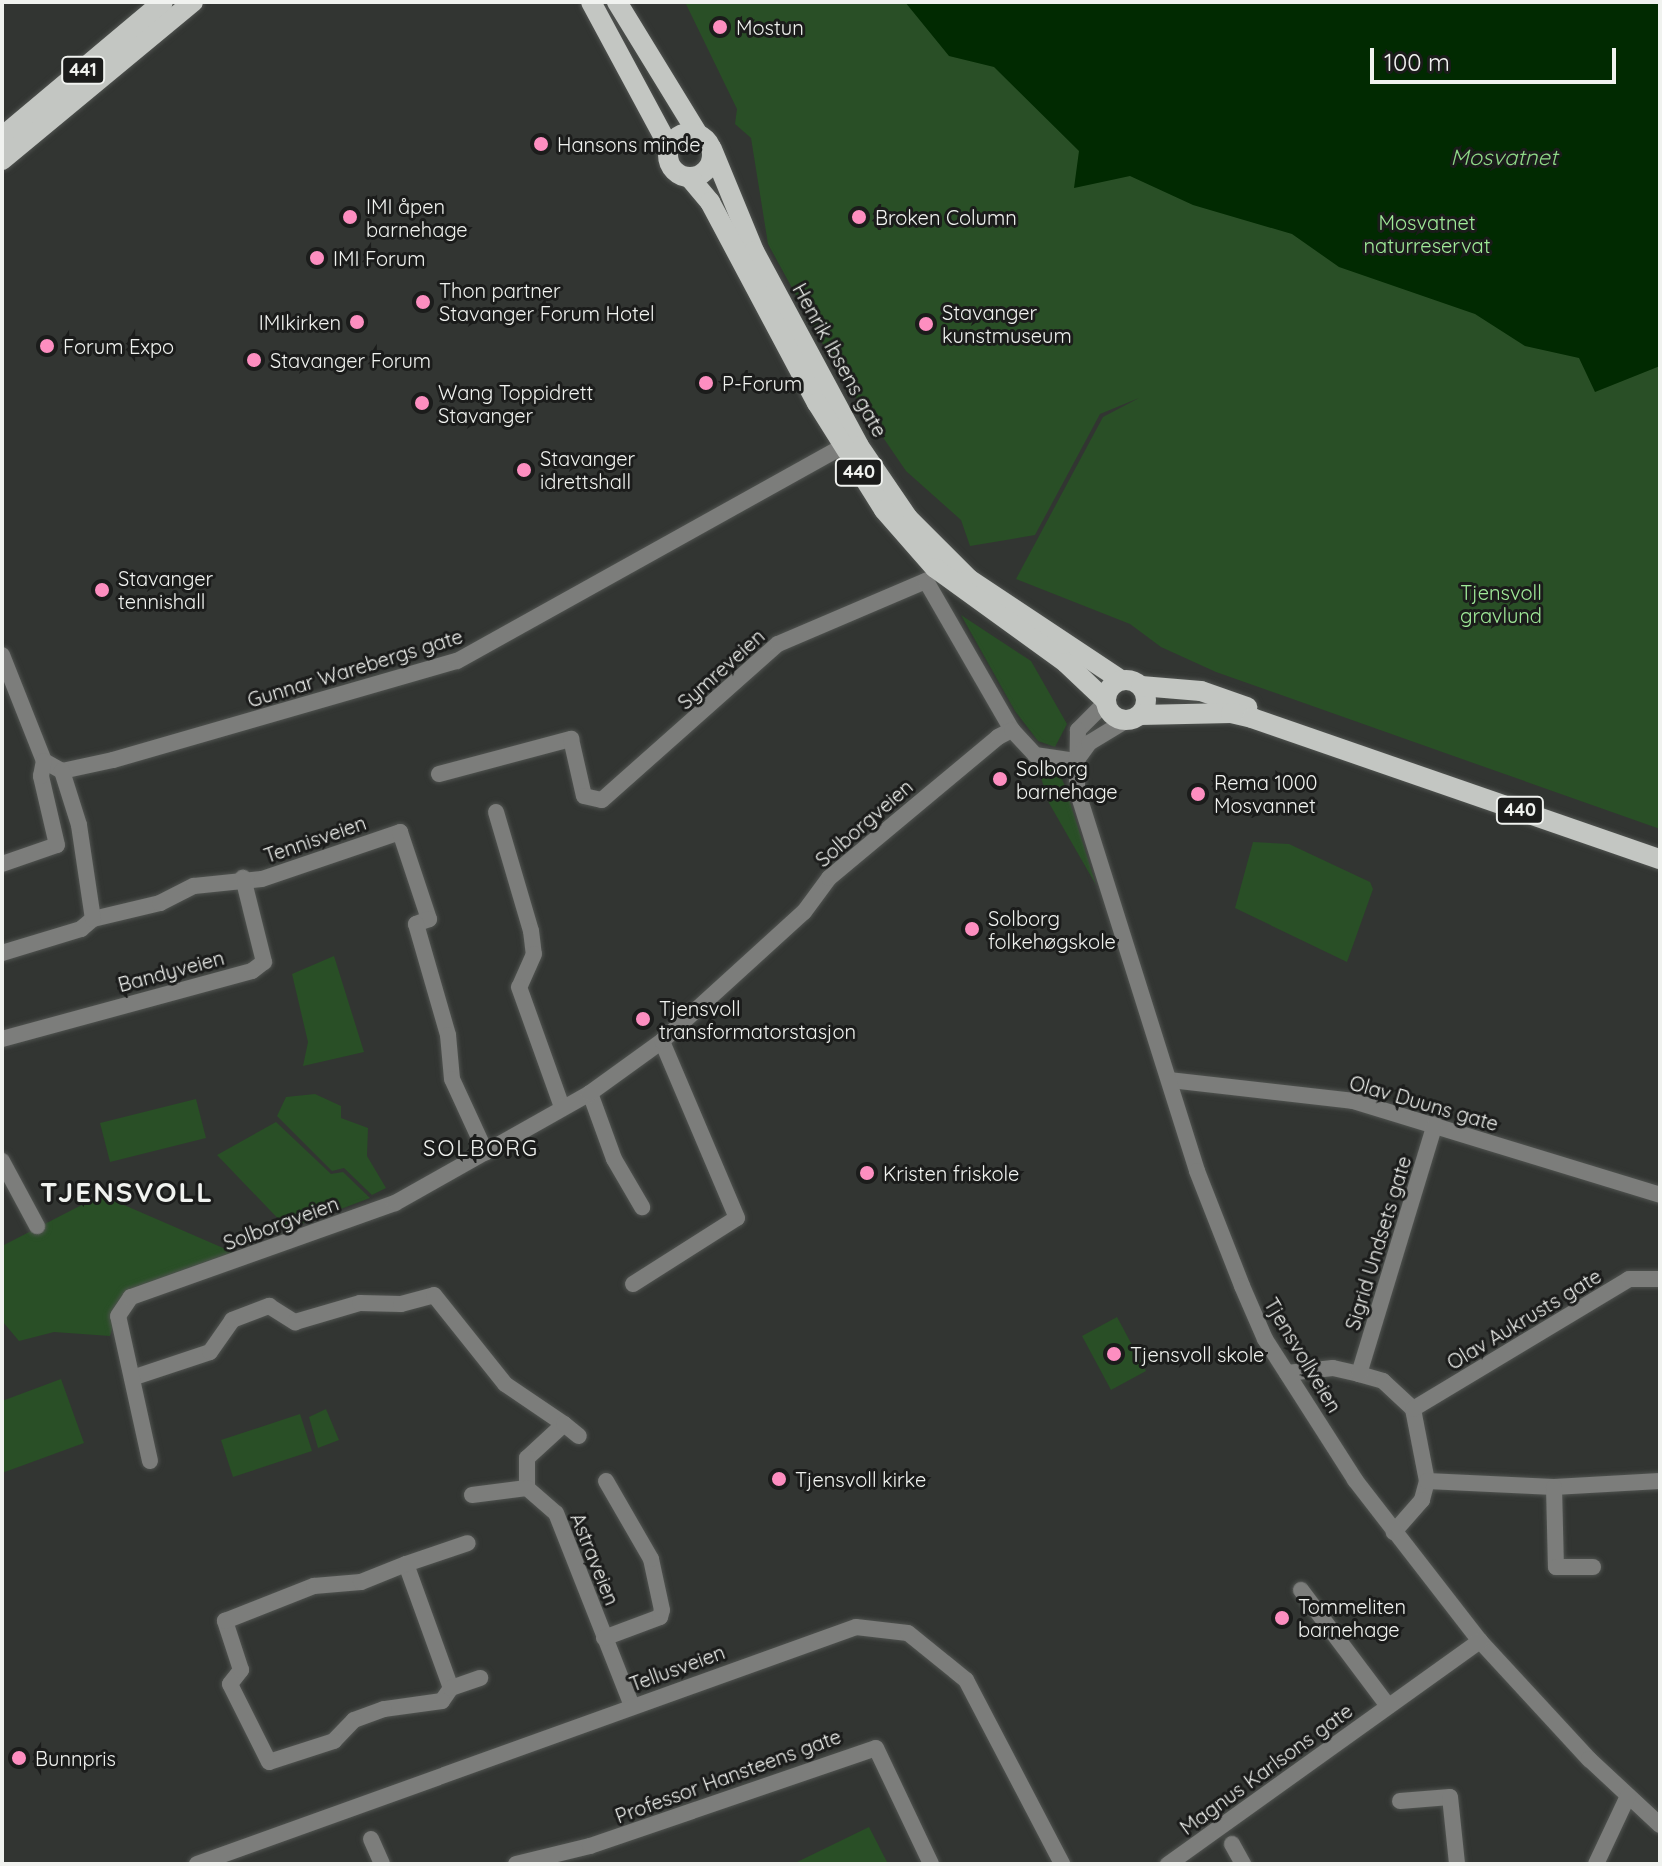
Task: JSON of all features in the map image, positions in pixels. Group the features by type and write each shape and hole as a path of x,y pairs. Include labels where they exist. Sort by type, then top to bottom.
{"main road":[{"name":"441","path":"2,137 163,2"},
{"name":"441","path":"2,160 193,2"},
{"name":"440","path":"591,2 669,147 672,167 689,177"},
{"name":"Henrik Ibsens gate","path":"617,2 705,142 754,251 859,446 900,508 969,579 1121,680"},
{"path":"669,147 684,133 705,142 708,169 689,177"},
{"name":"Henrik Ibsens gate","path":"689,177 710,202 843,446 884,510 935,568 1066,663 1106,702"},
{"name":"440","path":"1121,680 1141,686 1201,691 1380,762"},
{"path":"1106,702 1121,680"},
{"path":"1133,718 1146,704 1141,686"},
{"name":"440","path":"1106,702 1111,713 1133,718 1231,713 1660,859"}],"street":[{"name":"Gunnar Warebergs gate","path":"62,771 457,661 843,446"},
{"name":"Symreveien","path":"439,774 571,739 584,796 602,800 778,644 926,581 1012,730"},
{"path":"2,655 44,761 41,776 57,845 2,864"},
{"name":"Tjensvollveien","path":"1106,702 1078,730 1077,790 1170,1080 1242,1286 1287,1373 1394,1532 1480,1641 1628,1796 1660,1825"},
{"path":"1012,730 1035,755 1076,761 1089,743 1133,718"},
{"name":"Solborgveien","path":"150,1461 118,1316 131,1297 395,1203 590,1093 662,1041 804,912 829,878 1012,730"},
{"path":"44,761 62,771 79,825 93,919"},
{"path":"496,812 532,942 519,987 562,1107"},
{"name":"Tennisveien","path":"2,953 81,929 93,919 160,903 194,886 300,868 346,846 400,832 429,919 416,924 448,1035 452,1079 486,1153"},
{"name":"Bandyveien","path":"2,1039 252,971 264,962 243,878"},
{"path":"633,1284 737,1218 662,1041"},
{"name":"Olav Duuns gate","path":"1170,1080 1353,1101 1435,1124 1573,1172 1660,1195"},
{"path":"590,1093 614,1159 642,1207"},
{"name":"Sigrid Undsets gate","path":"1359,1374 1435,1124"},
{"path":"2,1161 37,1226"},
{"name":"Olav Aukrusts gate","path":"1413,1409 1629,1279 1660,1279"},
{"path":"132,1378 210,1352 232,1320 269,1306 295,1322 360,1303 401,1304 434,1295 505,1384 579,1436"},
{"path":"1287,1373 1333,1368 1359,1374 1383,1381 1413,1409 1427,1481 1422,1500 1394,1532"},
{"path":"472,1495 527,1488 527,1458 564,1424"},
{"path":"604,1638 660,1617 662,1610 651,1559 606,1481"},
{"path":"1427,1481 1554,1487 1660,1481"},
{"path":"1554,1487 1556,1567 1593,1567"},
{"name":"Astraveien","path":"527,1488 564,1528 632,1706"},
{"path":"468,1543 361,1582 314,1586 225,1621 241,1670 230,1684 269,1762 334,1741 354,1720 384,1709 442,1701 451,1688 480,1678"},
{"path":"406,1564 451,1688"},
{"path":"1301,1590 1388,1706"},
{"name":"Tellusveien","path":"197,1864 856,1627 908,1633 966,1680 1062,1864"},
{"name":"Magnus Karlsons gate","path":"1168,1864 1480,1641"},
{"name":"Professor Hansteens gate","path":"516,1864 590,1846 876,1748 931,1864"},
{"path":"1596,1864 1628,1796"},
{"path":"1400,1801 1450,1797 1457,1864"},
{"path":"371,1839 382,1864"},
{"path":"1232,1844 1243,1864"}],"green space":[{"path":"685,2 1660,2 1660,829 1216,672 1161,647 1130,624 1016,579 1103,417 1139,398 1100,414 1035,535 970,546 961,520 906,471 837,370 768,244 751,138 735,124 737,109"},
{"path":"961,615 1031,661 1067,724 1055,747 1038,741 1015,711"},
{"path":"1037,765 1058,771 1096,885 1049,803"},
{"path":"1253,842 1289,844 1370,882 1373,889 1347,962 1235,908"},
{"path":"334,956 364,1052 303,1066 308,1042 292,974"},
{"path":"315,1094 341,1106 341,1118 368,1128 367,1156 386,1188 372,1195 344,1168 332,1171 277,1116 286,1097"},
{"path":"196,1099 206,1138 110,1162 100,1123"},
{"path":"276,1122 331,1174 343,1172 370,1198 288,1229 217,1155"},
{"path":"101,1195 237,1254 360,1207 120,1305 110,1336 54,1332 19,1341 3,1322 2,1246"},
{"name":"Tjensvoll skole","path":"1117,1317 1146,1371 1111,1390 1082,1336"},
{"path":"61,1379 84,1443 2,1473 2,1401"},
{"path":"326,1409 339,1440 318,1448 309,1417"},
{"path":"300,1414 312,1451 233,1477 221,1440"},
{"path":"869,1827 888,1864 793,1864"}],"water":[{"name":"Mosvatnet","path":"905,2 1660,2 1660,366 1595,392 1579,358 1525,346 1475,314 1339,267 1292,234 1193,205 1130,176 1074,188 1079,151 994,67 949,56"}],"place":[{"name":"Mostun","path":"720,27"},
{"name":"Hansons minde","path":"541,144"},
{"name":"IMI åpen barnehage","path":"350,217"},
{"name":"Broken Column","path":"859,217"},
{"name":"IMI Forum","path":"317,258"},
{"name":"Thon partner Stavanger Forum Hotel","path":"423,302"},
{"name":"IMIkirken","path":"357,322"},
{"name":"Stavanger kunstmuseum","path":"926,324"},
{"name":"Forum Expo","path":"47,346"},
{"name":"Stavanger Forum","path":"254,360"},
{"name":"P-Forum","path":"706,383"},
{"name":"Wang Toppidrett Stavanger","path":"422,403"},
{"name":"Stavanger idrettshall","path":"524,470"},
{"name":"Stavanger tennishall","path":"102,590"},
{"name":"Solborg barnehage","path":"1000,779"},
{"name":"Rema 1000 Mosvannet","path":"1198,794"},
{"name":"Solborg folkehøgskole","path":"972,929"},
{"name":"Tjensvoll transformatorstasjon","path":"643,1019"},
{"name":"Kristen friskole","path":"867,1173"},
{"name":"Tjensvoll skole","path":"1114,1354"},
{"name":"Tjensvoll kirke","path":"779,1479"},
{"name":"Tommeliten barnehage","path":"1282,1618"},
{"name":"Bunnpris","path":"19,1758"}],"district":[{"name":"SOLBORG","path":"481,1149"},
{"name":"TJENSVOLL","path":"127,1192"}],"park label":[{"name":"Mosvatnet naturreservat","path":"1427,234"},
{"name":"Tjensvoll gravlund","path":"1501,604"}]}
